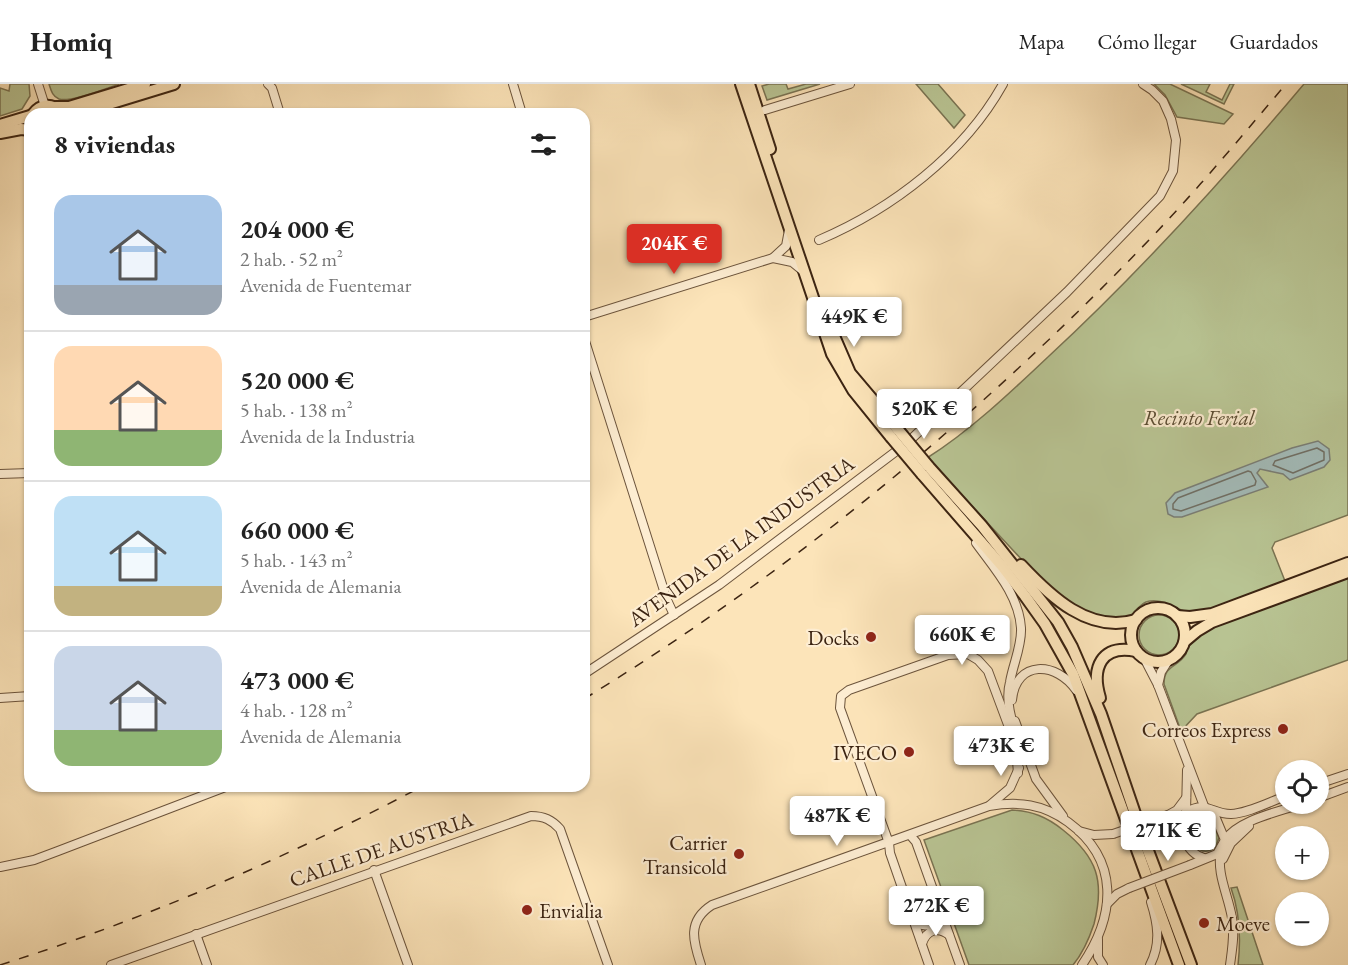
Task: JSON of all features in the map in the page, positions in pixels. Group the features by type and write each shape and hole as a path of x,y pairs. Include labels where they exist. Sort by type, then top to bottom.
{"main road":[{"path":"62,108 145,84"},
{"path":"96,108 174,84"},
{"path":"741,84 803,271 838,366 853,390 895,434"},
{"path":"749,84 793,221 844,361 895,434 954,510 1002,566 1045,624 1073,674 1179,965"},
{"path":"0,125 24,118"},
{"path":"0,133 24,129"},
{"path":"925,470 1048,593 1064,605 1101,621 1124,624 1136,620 1151,609 1160,608 1177,616 1212,614 1348,563"},
{"path":"982,526 1058,622 1084,672 1191,965"},
{"path":"1120,768 1096,677 1100,663 1112,652 1126,650 1160,662 1168,661 1176,656 1185,641 1212,622 1348,572"},
{"path":"1177,616 1185,632 1185,641"},
{"path":"1136,620 1131,636 1140,655"}],"street":[{"path":"38,84 53,108"},
{"path":"513,84 520,108"},
{"path":"765,110 850,84"},
{"path":"819,240 861,220 895,198 930,170 967,135 1003,84"},
{"name":"AVENIDA DE LA INDUSTRIA","path":"590,670 719,585 907,443 1067,292 1160,196 1173,171 1176,140 1171,119 1162,101 1143,84"},
{"path":"271,85 278,108"},
{"path":"590,315 773,258 786,246 789,230"},
{"path":"773,258 792,262 803,271"},
{"path":"590,357 674,615"},
{"path":"0,474 24,473"},
{"path":"954,510 1007,587 1021,628 1008,695 1021,756 1018,773 1010,788 989,806"},
{"path":"929,965 890,853 889,843 840,708 840,696 849,690 948,655 968,654 978,660 988,671 1010,730 1018,773"},
{"path":"1140,655 1158,685 1186,762 1225,840"},
{"path":"1158,685 1161,672 1168,661"},
{"path":"1067,822 1043,791 1028,759 1014,718 1012,703 1014,690 1027,673 1035,669 1053,670 1067,679 1075,688 1089,717"},
{"path":"0,698 24,696"},
{"path":"1186,762 1187,796 1182,827 1188,848 1193,854 1204,858"},
{"path":"1329,780 1348,774"},
{"path":"1329,794 1348,787"},
{"path":"0,867 34,860 212,792"},
{"path":"1168,815 1182,805 1187,796"},
{"path":"1079,831 1094,835 1113,834 1168,815 1208,808 1223,813 1238,813 1275,800"},
{"path":"701,965 693,937 697,921 701,912 726,898 889,843 989,806 1009,803 1026,803 1047,810 1067,822 1088,840 1101,861 1108,885 1107,904 1098,935 1082,965"},
{"path":"1107,904 1116,894 1129,888 1217,854 1225,840 1237,829 1275,813"},
{"name":"CALLE DE AUSTRIA","path":"111,965 520,819 542,816 560,830 608,965"},
{"path":"1220,869 1231,843 1242,831 1265,817"},
{"path":"910,835 916,842 960,965"},
{"path":"1134,843 1157,922 1156,951 1150,965"},
{"path":"1221,849 1220,869 1233,920 1230,965"},
{"path":"374,870 408,965"},
{"path":"914,922 923,926 931,925 937,920 940,910"},
{"path":"922,944 925,936 933,930 940,930 950,936"},
{"path":"196,934 207,965"},
{"path":"1098,935 1098,957 1103,965"}],"green space":[{"path":"10,84 29,84 30,96 22,109 0,116 0,88 9,91"},
{"path":"49,84 119,84 64,100 52,93"},
{"path":"786,84 788,89 806,84 820,84 767,100 762,86"},
{"path":"916,84 938,84 965,115 954,128"},
{"path":"1154,84 1170,84 1233,114 1224,124 1177,117 1165,95"},
{"path":"1181,84 1210,84 1206,92 1222,100 1230,84 1234,84 1224,104"},
{"name":"Recinto Ferial","path":"1304,84 1348,84 1348,515 1275,542 1272,548 1285,581 1221,606 1193,613 1160,601 1153,601 1143,604 1129,618 1106,618 1074,607 1038,577 927,458 959,436 990,410 1083,324 1149,258"},
{"path":"1348,577 1348,660 1197,714 1181,731 1164,684 1166,673 1183,658 1188,646 1195,638 1208,629"},
{"path":"1159,615 1173,621 1179,635 1173,649 1159,655 1145,649 1139,635 1145,621"},
{"path":"1012,810 1033,813 1057,825 1075,840 1091,860 1098,882 1097,909 1085,946 1073,965 969,965 924,840"},
{"path":"1196,813 1210,815 1219,838 1214,848 1207,851 1200,850 1189,837 1187,829 1189,820"},
{"path":"1237,887 1263,965 1238,965 1239,926 1231,888"}],"water":[{"path":"1318,441 1329,449 1330,460 1324,467 1290,480 1283,474 1260,469 1257,473 1268,487 1182,517 1168,514 1166,503 1175,493 1292,448"}],"railway":[{"path":"590,695 736,598 881,488 951,429 1019,368 1149,240 1202,183 1286,84"},
{"path":"0,965 109,928 216,885 411,792"}],"place":[{"name":"Docks","path":"871,637"},
{"name":"Correos Express","path":"1283,729"},
{"name":"IVECO","path":"909,752"},
{"name":"Carrier Transicold","path":"739,854"},
{"name":"Envialia","path":"527,910"},
{"name":"Moeve","path":"1204,923"}]}
